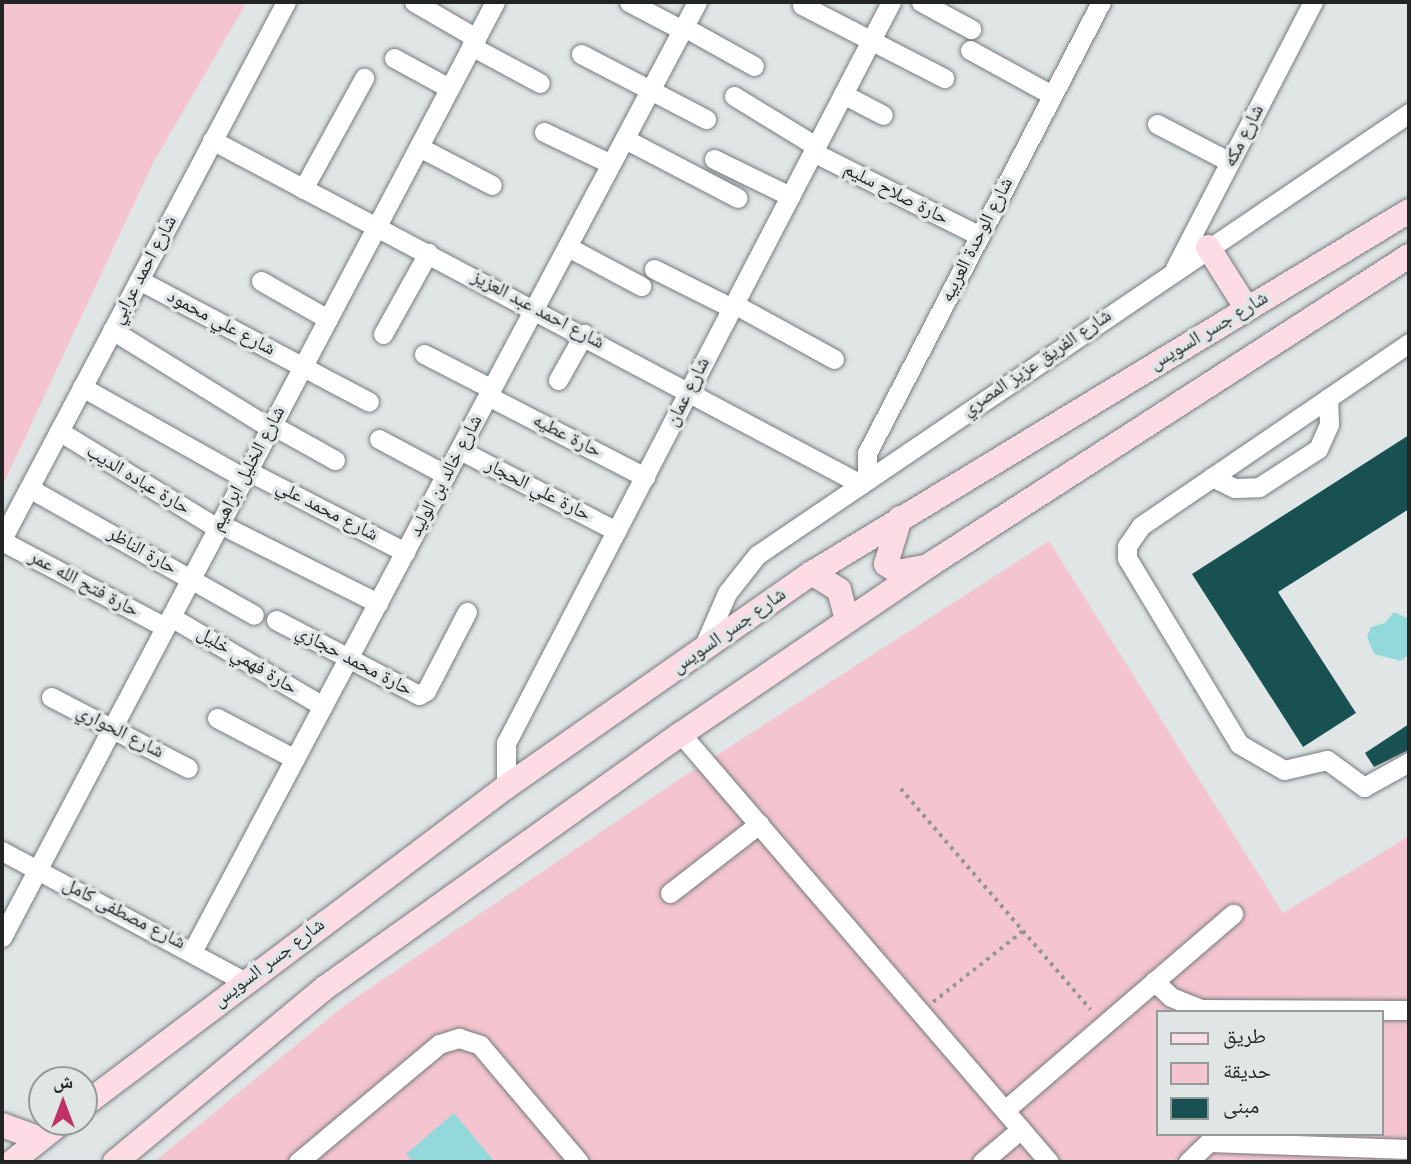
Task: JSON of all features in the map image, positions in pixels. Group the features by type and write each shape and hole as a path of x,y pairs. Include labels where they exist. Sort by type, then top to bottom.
{"main road":[{"name":"شارع جسر السويس","path":"98,1094 243,981 506,787 812,573 900,517 1409,211"},
{"path":"1208,247 1247,309"},
{"path":"116,1162 326,986 681,734 931,564 1409,256"},
{"path":"900,517 887,550 887,566 904,572 931,564"},
{"path":"812,573 839,590 848,620"},
{"path":"2,1125 40,1139"},
{"path":"12,1162 44,1136"}],"street":[{"name":"شارع احمد عرابي","path":"2,540 286,2"},
{"path":"414,2 540,83"},
{"name":"شارع الخليل ابراهيم","path":"2,937 495,2"},
{"path":"629,2 754,66"},
{"name":"شارع خالد بن الوليد","path":"193,950 697,2"},
{"name":"شارع عمان","path":"506,787 506,743 891,2"},
{"path":"921,2 971,29"},
{"name":"شارع الوحدة العربيه","path":"864,482 867,453 1101,2"},
{"name":"شارع مكه","path":"1174,270 1313,2"},
{"path":"802,5 944,78"},
{"path":"970,50 1052,95"},
{"path":"581,54 706,119"},
{"path":"394,58 449,88"},
{"path":"303,188 364,78"},
{"path":"843,94 883,115"},
{"name":"حارة صلاح سليم","path":"734,96 814,149 980,236"},
{"name":"شارع الفريق عزيز المصري","path":"703,648 717,610 747,565 1174,270 1409,113"},
{"path":"1157,124 1230,162"},
{"path":"544,132 611,164"},
{"path":"625,139 738,198"},
{"name":"شارع احمد عبد العزيز","path":"212,140 376,228 536,307 864,482"},
{"path":"419,147 492,185"},
{"path":"714,159 790,196"},
{"path":"568,247 641,286"},
{"path":"383,334 428,253"},
{"path":"654,269 733,306 834,359"},
{"name":"شارع علي محمود","path":"139,280 369,402"},
{"path":"261,281 328,319"},
{"path":"112,330 271,426 335,460"},
{"path":"558,380 584,334"},
{"path":"1409,343 1141,526 1127,546 1127,558 1233,738 1275,769 1327,760 1364,787 1409,762"},
{"name":"حارة عطيه","path":"424,354 645,477"},
{"name":"شارع محمد علي","path":"82,387 246,474 405,552"},
{"path":"1212,477 1234,488 1259,487 1318,449 1329,424 1328,398"},
{"name":"حارة عباده الديب","path":"59,431 219,526 378,603"},
{"path":"379,439 446,475"},
{"name":"حارة علي الحجار","path":"460,450 616,531"},
{"name":"حارة الناظر","path":"29,488 254,615"},
{"name":"حارة فتح الله عمر","path":"2,540 168,622"},
{"name":"حارة محمد حجازي","path":"276,620 423,694 467,611"},
{"name":"حارة فهمي خليل","path":"168,622 323,706"},
{"name":"شارع الحواري","path":"51,697 188,768"},
{"path":"217,718 295,759"},
{"path":"681,734 1049,1162"},
{"path":"670,893 758,824"},
{"name":"شارع مصطفى كامل","path":"2,851 193,950 243,981"},
{"path":"1005,1110 1233,914"},
{"path":"1154,981 1171,998 1200,1010 1407,1010"},
{"path":"298,1162 439,1045 459,1038 480,1045 579,1162"},
{"path":"982,1162 1021,1129"},
{"path":"1192,1150 1209,1142 1409,1149"}],"path":[{"path":"901,789 1104,1024"},
{"path":"920,1012 1023,930"}],"green space":[{"path":"2,2 247,2 153,163 2,487"},
{"path":"1049,541 1283,913 1409,836 1409,1162 154,1162 345,1005 675,782"}],"water":[{"path":"1394,612 1409,619 1409,655 1401,661 1374,654 1367,637 1371,627 1385,623"},
{"path":"454,1113 495,1162 413,1162 406,1154"}],"building":[{"path":"1409,435 1409,509 1278,592 1356,713 1303,747 1192,574"},
{"path":"1409,724 1409,750 1374,767 1365,753"}]}
